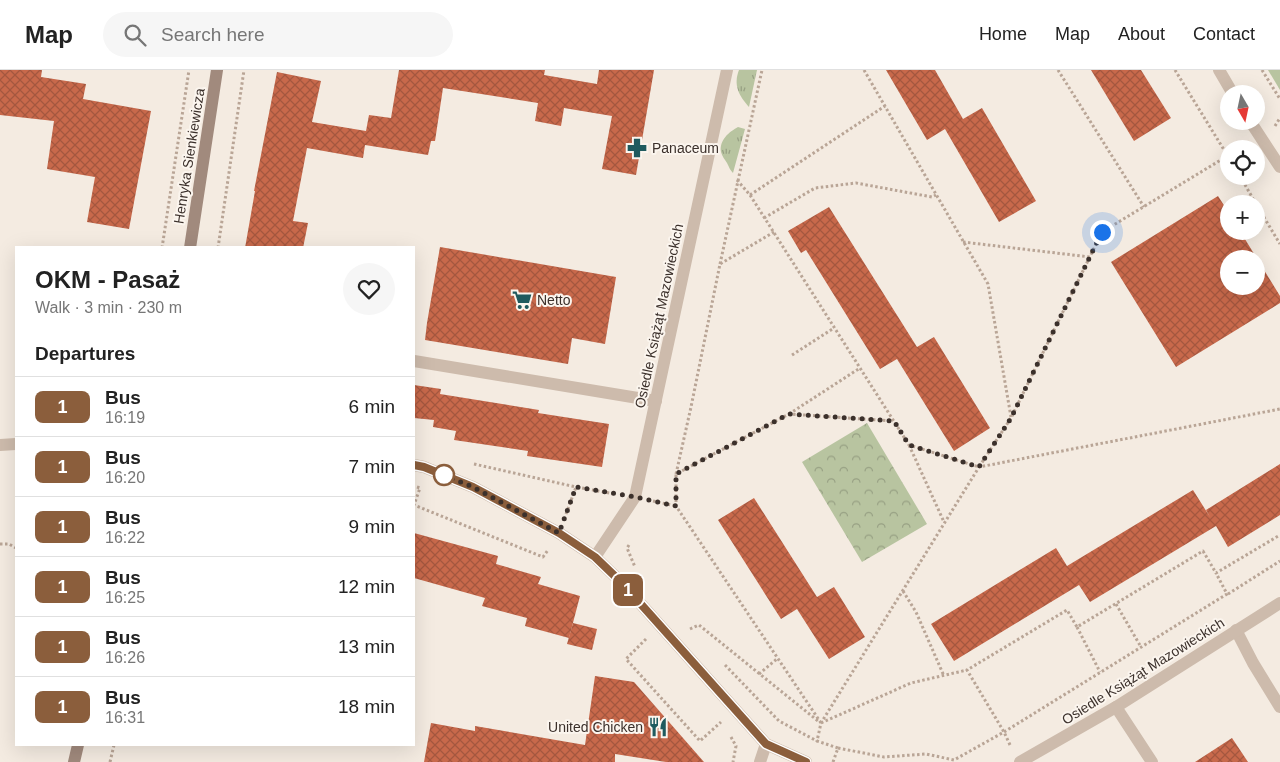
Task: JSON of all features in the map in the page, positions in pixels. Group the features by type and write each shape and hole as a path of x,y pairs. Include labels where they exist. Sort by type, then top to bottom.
{"street":[{"name":"Henryka Sienkiewicza","path":"190,246 217,70"},
{"name":"Osiedle Książąt Mazowieckich","path":"595,557 635,497 727,70"},
{"path":"1219,70 1228,85"},
{"path":"1256,130 1280,167"},
{"path":"415,361 656,402"},
{"path":"0,445 15,444"},
{"path":"415,465 473,487 559,533 595,557 622,583 766,744 806,762"},
{"name":"Osiedle Książąt Mazowieckich","path":"1020,762 1116,707 1280,603"},
{"path":"1236,630 1253,663 1280,707"},
{"path":"1116,707 1152,762"},
{"path":"760,762 766,744"},
{"path":"74,762 78,746"}],"path":[{"path":"162,246 189,70"},
{"path":"218,246 244,70"},
{"path":"762,70 737,180 676,474 676,506 820,723"},
{"path":"864,70 988,284 1011,418"},
{"path":"1058,70 1144,207"},
{"path":"1175,70 1220,143"},
{"path":"1262,70 1280,99"},
{"path":"750,195 884,106"},
{"path":"1275,126 1280,118"},
{"path":"817,741 820,723 944,522 1011,418 1102,232 1220,161"},
{"path":"737,180 750,195 909,445 944,522"},
{"path":"764,218 815,188 856,183 932,197 936,195"},
{"path":"1265,219 1280,244"},
{"path":"720,264 774,232"},
{"path":"963,242 1090,257"},
{"path":"792,355 834,328"},
{"path":"676,474 789,414 860,368"},
{"path":"909,445 979,467 1280,409"},
{"path":"789,414 894,421"},
{"path":"468,462 576,487 676,506"},
{"path":"415,486 420,488 415,502"},
{"path":"415,505 543,557 559,533 576,487"},
{"path":"649,509 654,501"},
{"path":"1216,573 1280,535"},
{"path":"632,540 627,548 637,571"},
{"path":"0,544 9,544 15,547"},
{"path":"547,550 554,554"},
{"path":"1078,627 1203,551 1228,594"},
{"path":"719,659 779,721 817,741 838,748 884,757 926,754 954,760 1004,732 1280,561"},
{"path":"902,590 916,612 944,676"},
{"path":"1116,604 1141,647"},
{"path":"820,723 911,683 967,670 1066,610 1078,627 1100,672"},
{"path":"693,631 690,628 699,625 820,723"},
{"path":"646,639 626,659 700,741 722,722"},
{"path":"759,674 778,658"},
{"path":"967,670 1004,732 1010,747"},
{"path":"727,730 736,746 733,762"},
{"path":"110,762 114,746"},
{"path":"833,762 838,748"}],"green space":[{"path":"739,70 757,70 749,107 742,99 738,90 737,75"},
{"path":"1268,70 1280,70 1280,90"},
{"path":"738,127 745,129 733,173 722,155 721,148 725,137"},
{"path":"867,423 927,524 862,562 802,462"}],"building":[{"path":"0,70 42,70 41,77 86,84 83,99 151,111 129,229 87,222 95,177 47,169 54,121 0,115"},
{"path":"399,70 545,70 544,75 597,84 599,70 654,70 636,175 602,169 612,116 564,108 561,126 535,121 538,103 443,88 435,141 431,141 428,155 365,145 363,158 307,148 293,221 308,223 303,246 245,246 277,72 321,81 312,122 366,131 369,115 391,118"},
{"path":"886,70 935,70 963,119 982,108 1036,201 999,222 945,129 927,140"},
{"path":"1091,70 1141,70 1171,118 1134,141"},
{"path":"1218,196 1220,199 1220,240 1246,240 1252,250 1220,250 1220,295 1265,295 1265,272 1280,296 1280,303 1176,367 1111,262"},
{"path":"829,207 917,347 934,337 990,428 954,451 897,359 880,369 806,250 801,253 788,231"},
{"name":"Netto","path":"440,247 616,277 605,344 572,338 568,364 425,340"},
{"path":"415,385 441,389 440,394 539,410 538,413 609,424 602,467 527,456 528,451 454,440 456,431 433,427 434,420 415,418"},
{"path":"1280,464 1280,515 1228,547 1216,526 1090,602 1079,585 954,661 931,624 1056,548 1067,566 1193,490 1210,517 1206,510"},
{"path":"754,498 817,597 834,587 865,637 829,659 797,609 781,619 718,520"},
{"path":"415,533 498,556 496,564 541,577 538,584 580,596 569,638 525,626 527,618 482,606 485,598 415,578"},
{"path":"573,623 597,629 592,650 567,644"},
{"path":"595,676 634,682 704,762 666,762 615,754 615,762 424,762 431,723 475,731 475,726 585,745"},
{"path":"1232,738 1248,762 1195,762"}],"bus line":[{"name":"1","path":"415,465 473,487 559,533 595,557 622,583 766,744 806,762"}],"place":[{"name":"Panaceum","path":"637,148"},
{"name":"Netto","path":"522,300"},
{"name":"United Chicken","path":"658,727"}],"route":[{"path":"444,475 473,487 559,533 576,487 676,506 676,474 789,414 894,421 909,445 979,467 1011,418 1102,232"}]}
